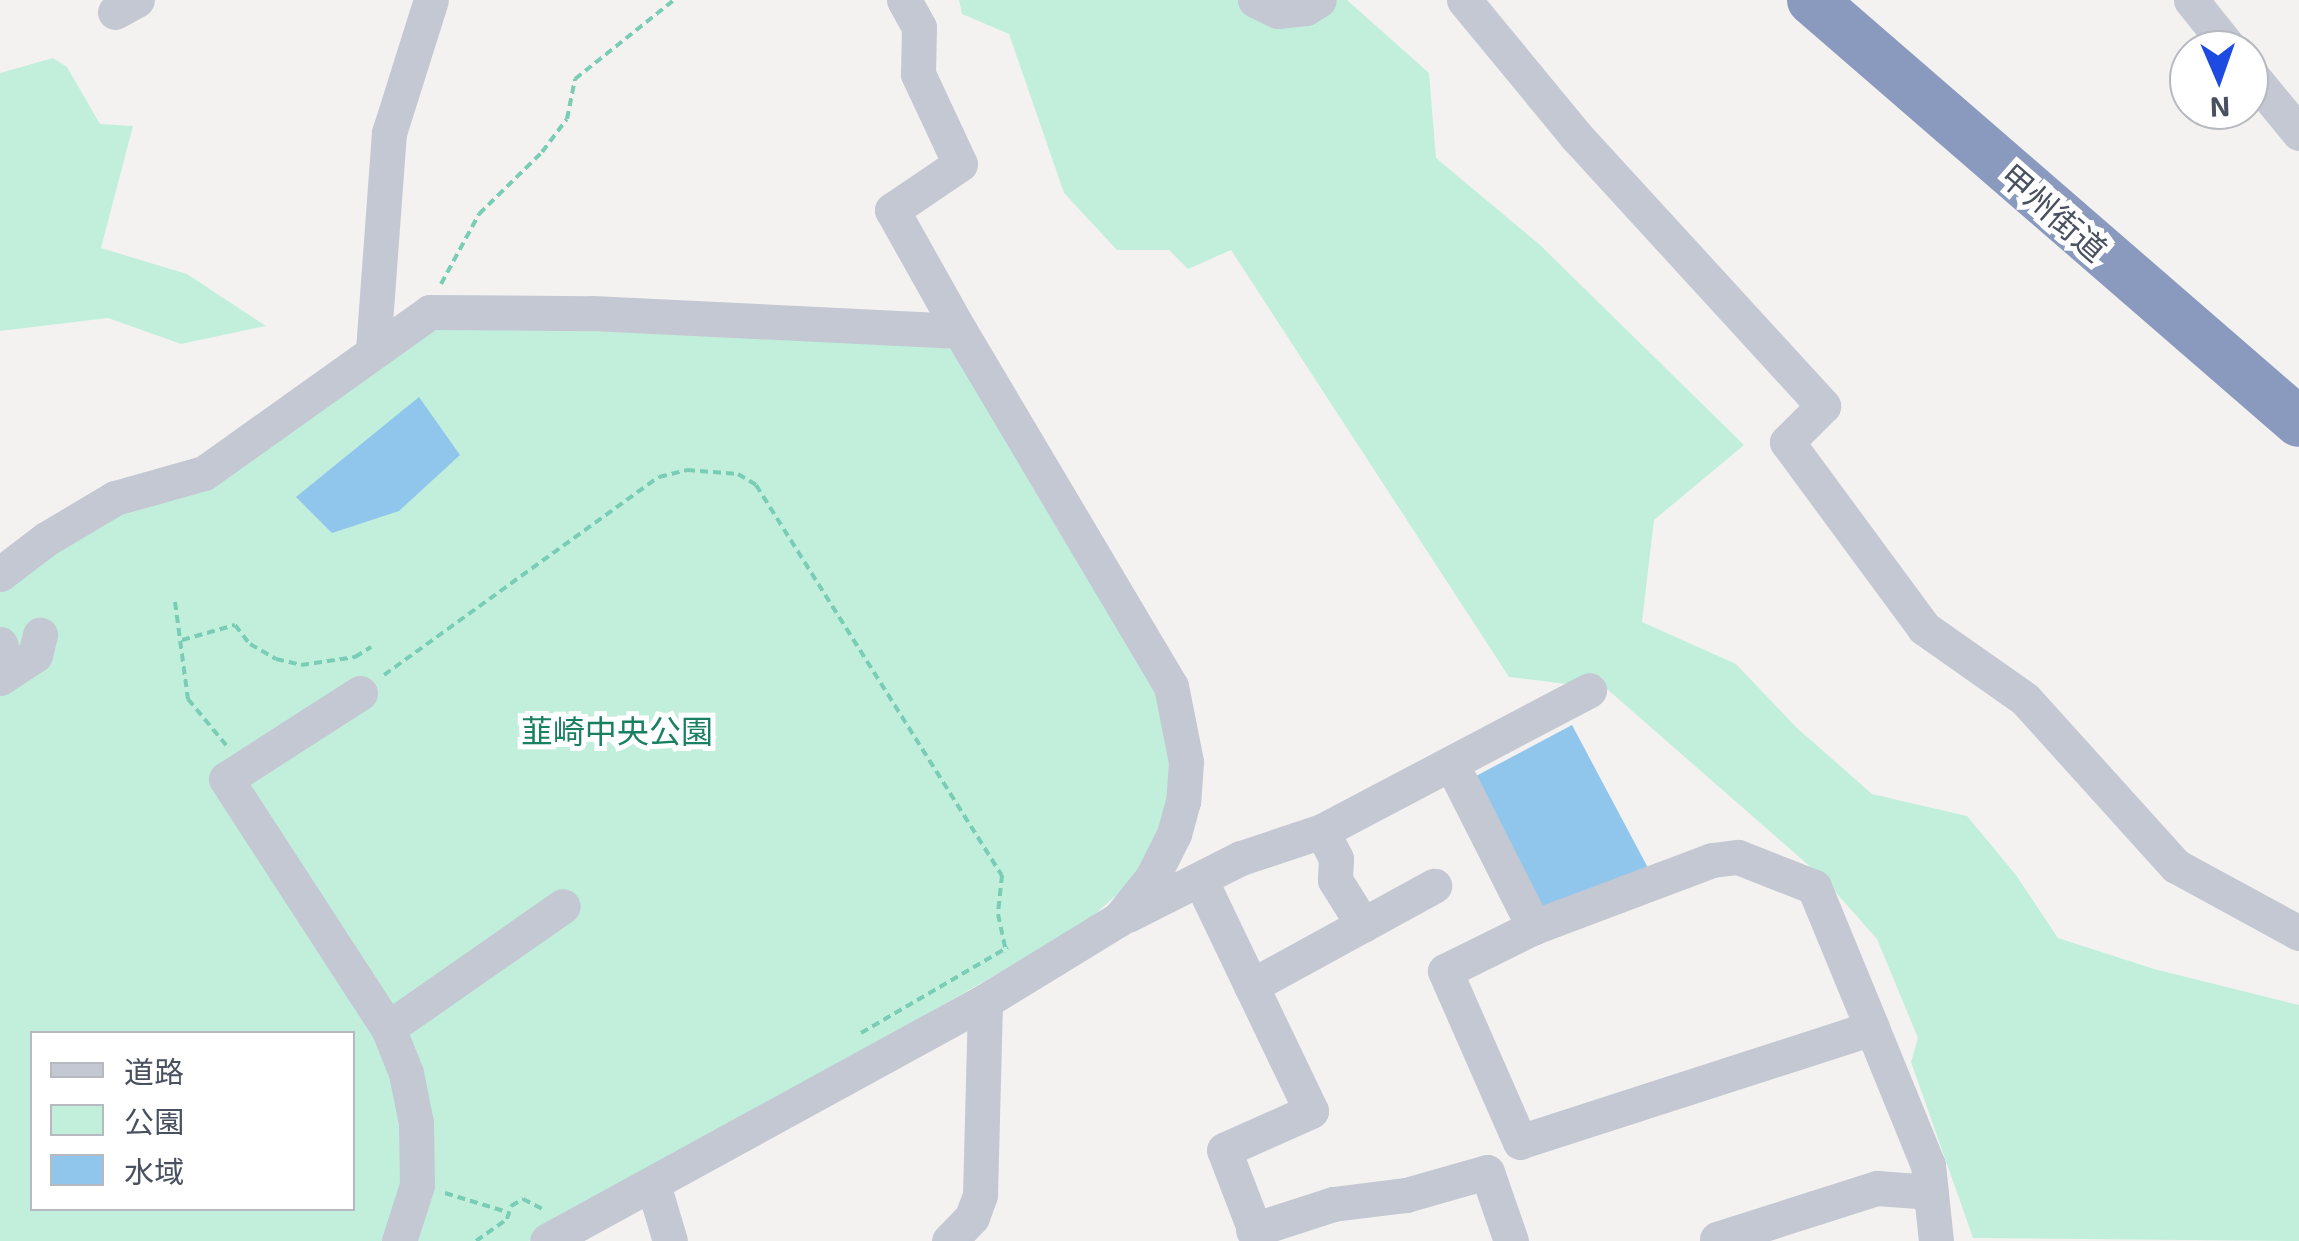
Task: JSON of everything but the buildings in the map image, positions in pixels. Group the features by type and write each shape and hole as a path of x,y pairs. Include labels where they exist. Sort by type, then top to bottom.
{"highway":[{"name":"甲州街道","path":"1812,0 2299,422"}],"street":[{"path":"372,350 389,133 431,0"},
{"path":"904,0 919,28 918,74 960,164 892,210 1171,686 1186,762 1183,801 1174,834 1152,878 1119,919"},
{"path":"1255,0 1278,11 1306,8 1319,0"},
{"path":"1464,0 1576,136 1824,406 1787,442 1924,628 2025,699 2176,866 2299,932"},
{"path":"2197,2 2217,30"},
{"path":"2269,97 2299,134"},
{"path":"0,574 46,538 115,498 204,474 430,312 592,313 918,327 952,317"},
{"path":"0,678 35,655 40,635"},
{"path":"547,1241 984,1000 1119,919 1241,858 1322,831 1452,766 1590,690"},
{"path":"360,693 226,779 388,1028 406,1073 416,1122 418,1185 400,1241"},
{"path":"1452,766 1534,927"},
{"path":"1322,831 1336,858 1335,880 1363,925"},
{"path":"1872,1028 1520,1142 1444,971 1534,927 1712,860 1738,857 1814,887 1872,1028 1928,1165 1936,1241"},
{"path":"1200,879 1311,1111 1224,1150 1256,1235 1333,1204 1406,1195 1487,1172 1511,1241"},
{"path":"1251,986 1434,886"},
{"path":"388,1028 563,906"},
{"path":"950,1241 972,1217 980,1195 984,1000"},
{"path":"653,1184 670,1241"},
{"path":"1717,1239 1876,1188 1931,1192"}],"path":[{"path":"430,312 448,264 479,214 542,152 567,119 575,79 674,0"},
{"path":"360,693 658,477 687,470 738,474 756,484 1002,875 998,914 1008,947 984,1000"},
{"path":"175,602 188,699 245,768"},
{"path":"182,640 234,625 250,644 276,659 301,665 355,657 371,646"},
{"path":"418,1185 507,1212"}],"green space":[{"path":"959,0 1347,0 1429,73 1436,158 1539,244 1744,445 1654,520 1642,622 1736,664 1797,728 1872,794 1967,816 2016,875 2058,938 2154,969 2299,1005 2299,1241 1973,1238 1911,1062 1918,1038 1877,939 1822,877 1607,689 1509,677 1231,250 1188,269 1169,250 1117,250 1064,193 1009,34 962,14"},
{"path":"53,58 67,67 100,124 133,126 101,248 187,274 266,326 181,344 108,318 0,331 0,73"},
{"name":"韮崎中央公園","path":"433,324 950,342 1160,690 1174,760 1170,802 1154,844 1132,881 1083,925 529,1241 0,1241 0,589 115,516 199,493"}],"water":[{"path":"419,397 460,455 399,511 332,533 296,497"},
{"path":"1572,725 1648,868 1549,921 1473,778"}]}
